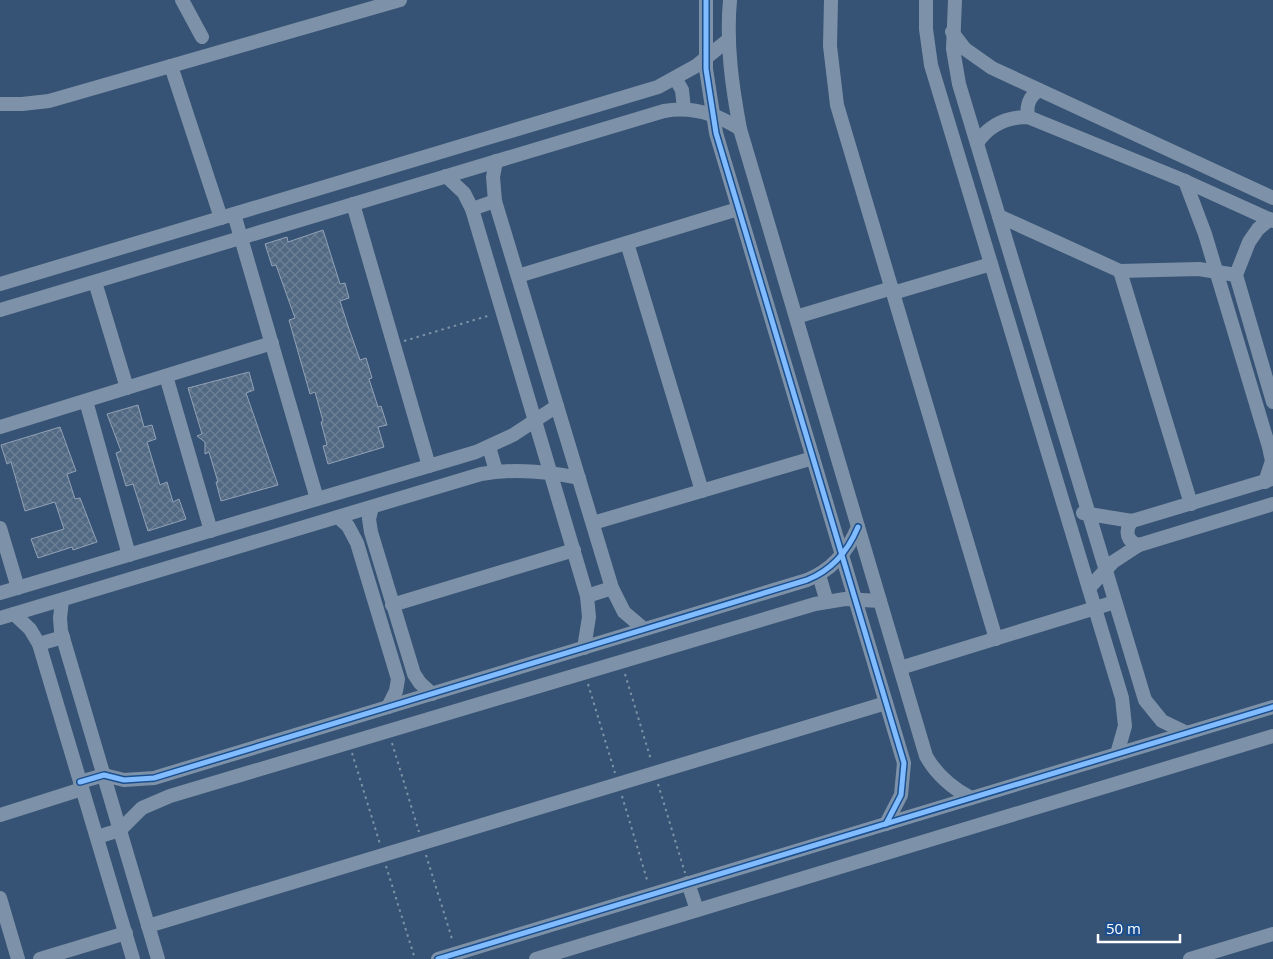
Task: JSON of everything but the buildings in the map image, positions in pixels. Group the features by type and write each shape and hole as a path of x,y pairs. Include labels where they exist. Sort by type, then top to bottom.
{"street":[{"path":"182,0 202,37"},
{"path":"0,104 49,101 396,0"},
{"path":"706,0 706,59 712,115 738,209 904,763 901,795 886,824"},
{"path":"730,0 728,40 740,129 926,756 948,784 971,798"},
{"path":"831,0 830,46 837,105 996,639"},
{"path":"926,0 926,29 931,65 1124,707 1124,736 1117,754"},
{"path":"955,0 952,32 957,76 1145,700 1162,721 1187,733"},
{"path":"952,32 965,49 983,63 1273,198"},
{"path":"0,284 658,86 706,59 728,40"},
{"path":"171,66 221,218"},
{"path":"675,78 682,90 684,109"},
{"path":"1028,118 1027,111 1030,98 1039,90"},
{"path":"0,310 664,111 684,109 712,115 740,129"},
{"path":"976,143 989,128 998,123 1017,117 1028,118 1185,181 1272,220"},
{"path":"496,161 492,177 496,201 612,588 624,612 644,630"},
{"path":"961,168 982,161"},
{"path":"446,176 464,194 472,208 574,550 587,596 589,627 584,648"},
{"path":"1065,507 1089,515 1132,521 1269,480 1271,454 1215,270 1185,181"},
{"path":"472,208 496,201"},
{"path":"353,204 429,466"},
{"path":"518,276 738,209"},
{"path":"234,214 318,499"},
{"path":"999,216 1120,272 1215,270 1236,274"},
{"path":"1272,220 1258,230 1249,242 1236,274 1273,402"},
{"path":"627,242 702,491"},
{"path":"796,317 991,264"},
{"path":"1120,272 1191,504"},
{"path":"95,282 127,388"},
{"path":"0,427 272,343"},
{"path":"166,376 214,554"},
{"path":"86,400 129,555"},
{"path":"0,593 489,447 536,422 557,406"},
{"path":"489,447 496,471"},
{"path":"592,524 813,458"},
{"path":"7,616 338,516 496,471 551,472 579,478"},
{"path":"1089,588 1105,569 1139,545 1273,504"},
{"path":"372,506 369,519 372,538 414,674 420,683 432,694"},
{"path":"338,516 348,526 357,543 398,679 396,691 388,707"},
{"path":"1132,521 1128,526 1127,536 1139,545"},
{"path":"0,815 81,786 104,775 134,781 164,776 819,575 842,556 858,527"},
{"path":"0,528 18,588"},
{"path":"357,543 372,538"},
{"path":"181,540 188,562"},
{"path":"392,605 574,550"},
{"path":"819,575 827,602"},
{"path":"587,596 612,588"},
{"path":"97,837 120,830 142,808 170,796 827,602 855,599 880,601"},
{"path":"62,600 60,618 63,637 158,959"},
{"path":"900,668 1116,602"},
{"path":"7,616 30,629 38,644 134,959"},
{"path":"38,644 63,637"},
{"path":"514,669 520,692"},
{"path":"398,679 414,674"},
{"path":"1124,707 1129,709 1139,708 1145,700"},
{"path":"148,926 886,703"},
{"path":"438,959 1273,707"},
{"path":"536,959 1273,736"},
{"path":"904,763 926,756"},
{"path":"164,776 170,796"},
{"path":"688,884 697,910"},
{"path":"0,898 18,959"},
{"path":"40,959 126,933"},
{"path":"1190,959 1273,934"}],"path":[{"path":"394,344 502,312"}],"cycle path":[{"path":"706,0 706,69 716,133 904,763 901,795 886,824"},
{"path":"80,782 104,775 124,780 154,778 807,580 824,571 838,559 858,527"},
{"path":"438,959 1273,707"}]}
